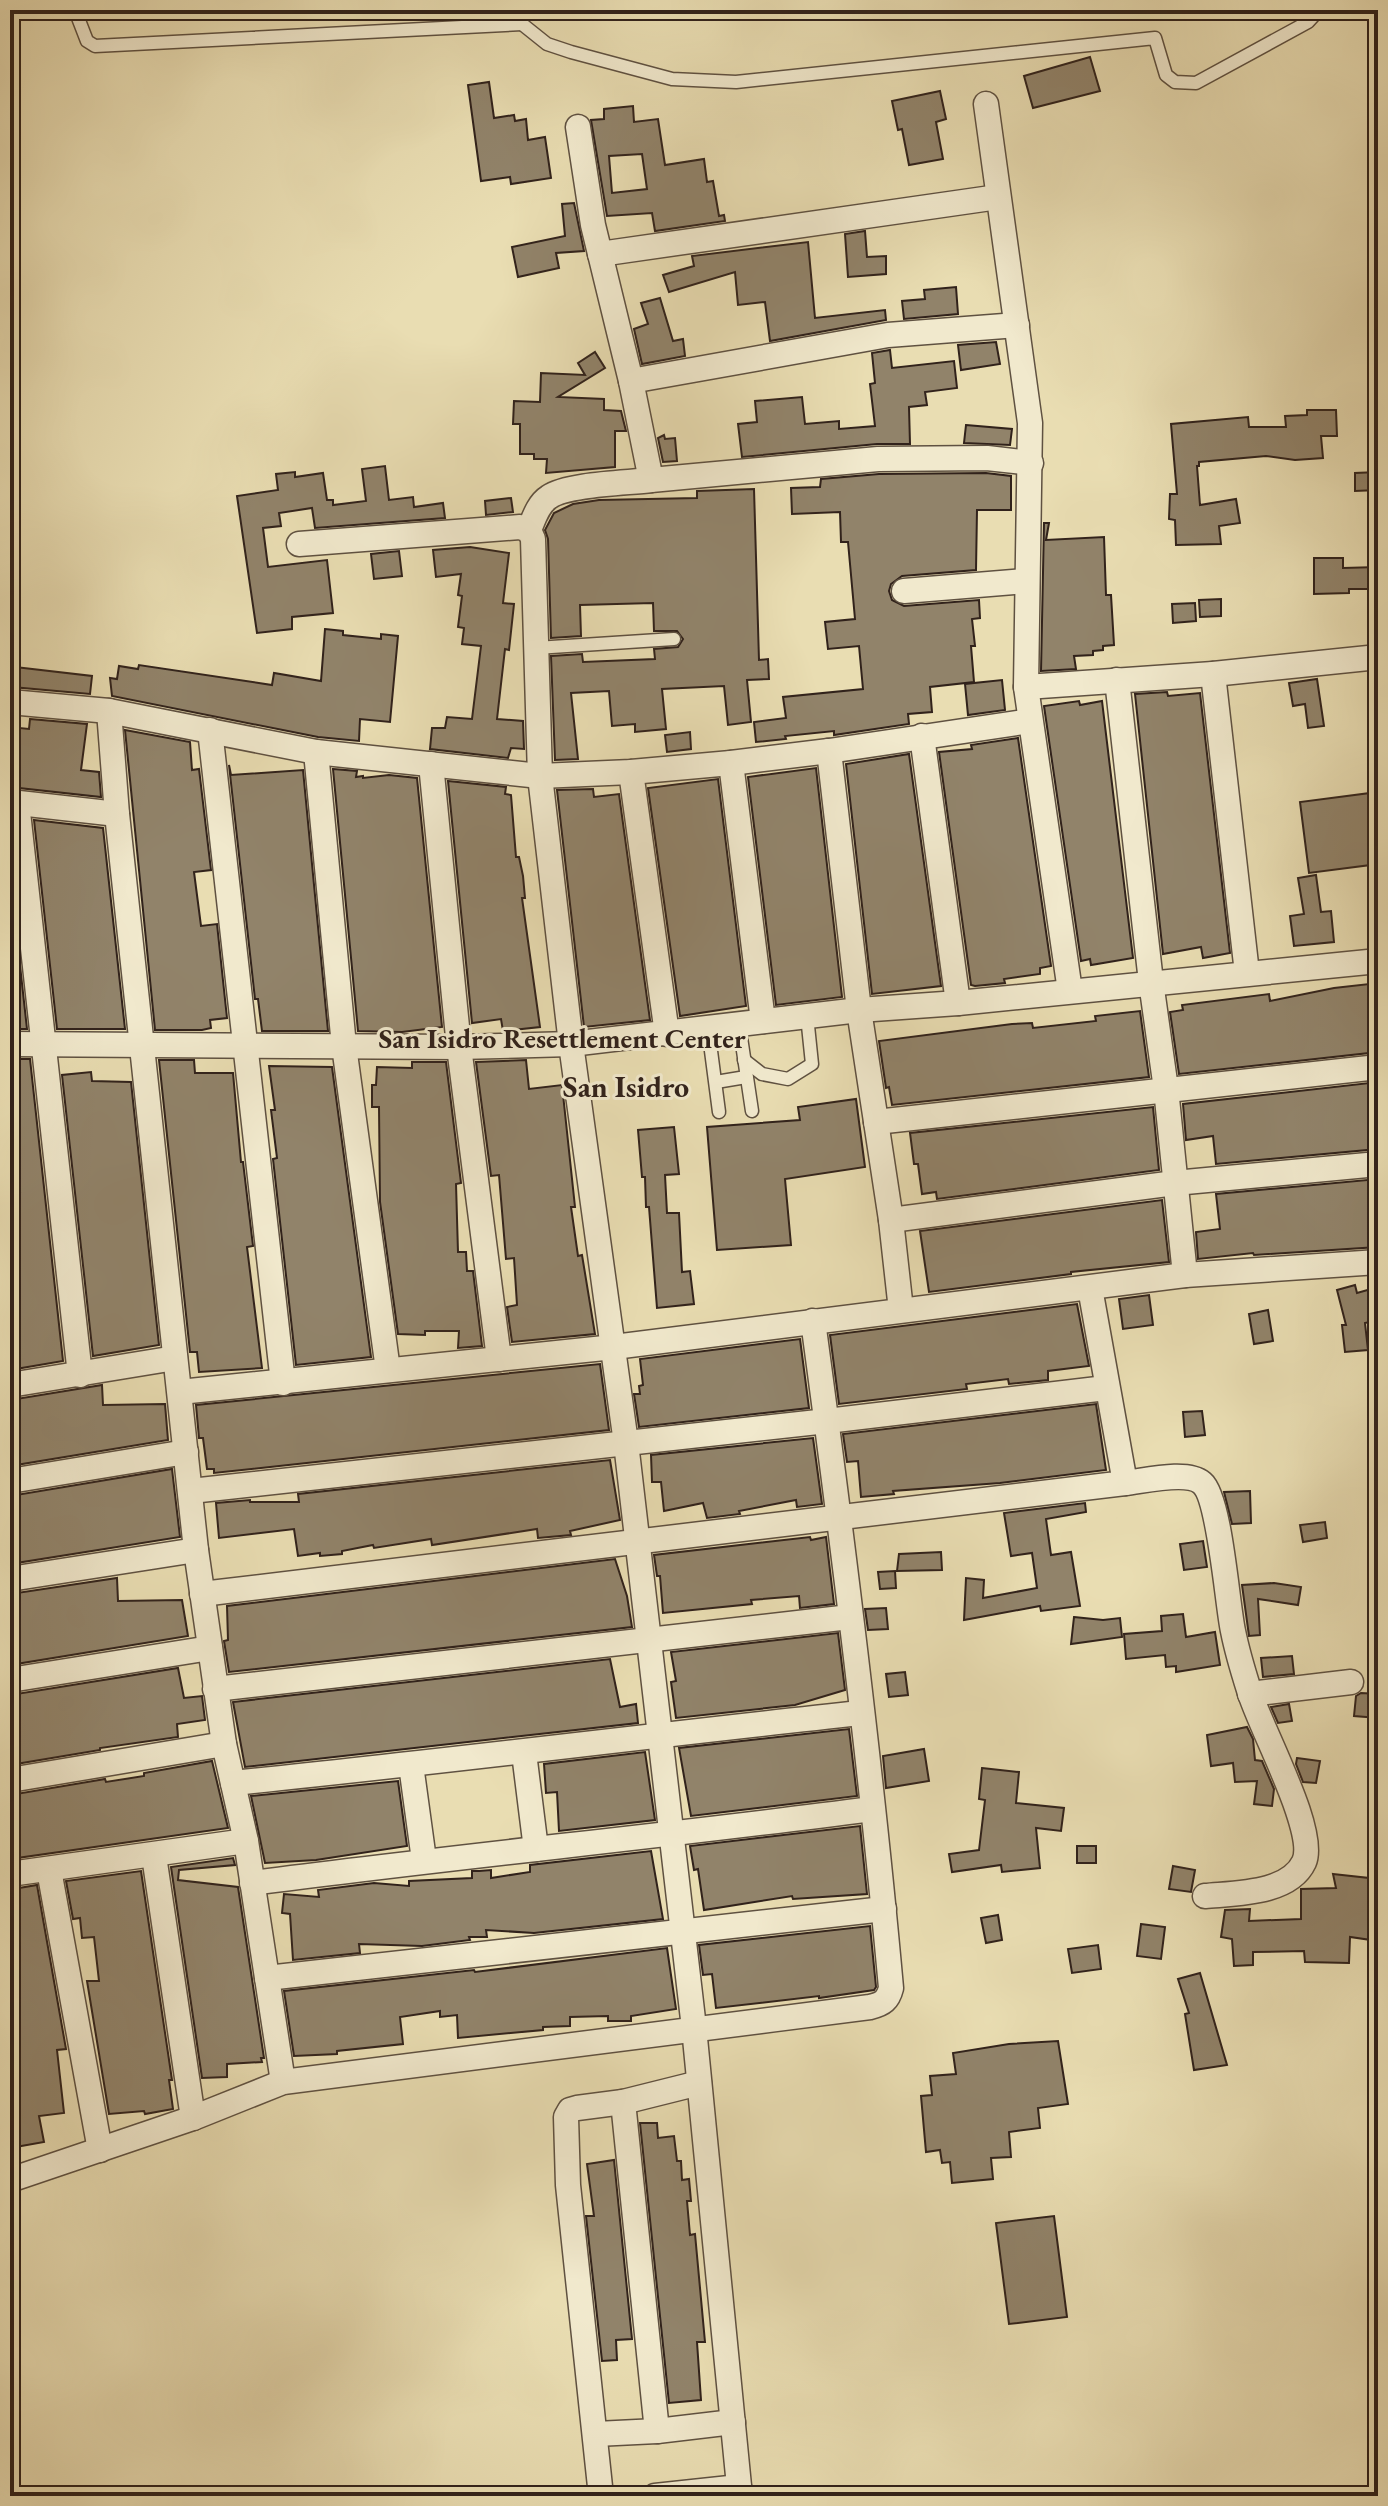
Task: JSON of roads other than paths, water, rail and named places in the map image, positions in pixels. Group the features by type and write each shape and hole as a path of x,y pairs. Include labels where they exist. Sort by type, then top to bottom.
{"street":[{"path":"986,104 1030,423 1026,687 1070,991"},
{"path":"578,127 588,197 651,480"},
{"path":"600,254 998,197"},
{"path":"631,381 888,335 1017,325"},
{"path":"655,2496 740,2491 694,2028 626,1443 571,1044 540,776 533,539 529,530 538,509 549,497 564,490 878,459 987,458 1031,463"},
{"path":"299,544 520,527 529,530"},
{"path":"904,591 1026,581"},
{"path":"1026,687 1213,674 1378,657"},
{"path":"1213,674 1247,973"},
{"path":"1117,680 1185,1275"},
{"path":"10,702 109,711 316,752 540,776 731,763 1030,721"},
{"path":"109,711 117,814 196,1550 215,1689 246,1841 283,2082"},
{"path":"210,730 283,1383"},
{"path":"922,736 958,1003"},
{"path":"829,751 859,1010 891,1220 901,1310"},
{"path":"316,752 344,1046 388,1370"},
{"path":"731,763 751,1022"},
{"path":"431,764 459,1047 499,1359"},
{"path":"631,772 667,1034"},
{"path":"80,1375 14,802 117,814"},
{"path":"10,1044 459,1047 571,1044 859,1010 1378,961"},
{"path":"876,1122 1378,1067"},
{"path":"891,1220 1175,1183 1378,1164"},
{"path":"180,1392 614,1347 1185,1275 1378,1262"},
{"path":"1090,1288 1125,1483"},
{"path":"10,2180 193,2118 283,2082 882,2004 889,1997 891,1988 884,1909 813,1321"},
{"path":"10,1385 175,1358"},
{"path":"191,1491 1106,1388"},
{"path":"10,1481 186,1452"},
{"path":"202,1594 1125,1483 1180,1477 1196,1479 1210,1493 1216,1516 1233,1631 1250,1694 1295,1806 1307,1847 1305,1859 1290,1880 1264,1888 1205,1896"},
{"path":"10,1579 196,1550"},
{"path":"215,1689 850,1617"},
{"path":"10,1680 210,1648"},
{"path":"1250,1694 1351,1682"},
{"path":"233,1783 524,1753 861,1713"},
{"path":"10,1780 224,1744"},
{"path":"524,1753 536,1849"},
{"path":"411,1765 424,1860"},
{"path":"252,1883 424,1860 670,1835 872,1809"},
{"path":"10,1874 246,1841"},
{"path":"154,1856 193,2118"},
{"path":"49,1870 100,2150"},
{"path":"267,1978 884,1909"},
{"path":"601,2496 568,2185 566,2117 570,2110 577,2108 623,2102 699,2083"},
{"path":"623,2102 657,2431"},
{"path":"596,2434 733,2422"}],"lane":[{"path":"75,10 87,41 95,46 522,24 547,44 672,79 695,82 736,82 1155,38 1166,75 1175,82 1196,83 1308,22 1319,10"},
{"path":"521,10 522,24"},
{"path":"536,648 674,639"},
{"path":"744,1060 762,1074 788,1079 812,1064 807,1016"},
{"path":"751,1022 744,1060 752,1111"},
{"path":"708,1028 719,1112"},
{"path":"716,1082 746,1077"}],"district":[{"name":"San Isidro Resettlement Center","path":"562,1038"},
{"name":"San Isidro","path":"626,1086"}]}
